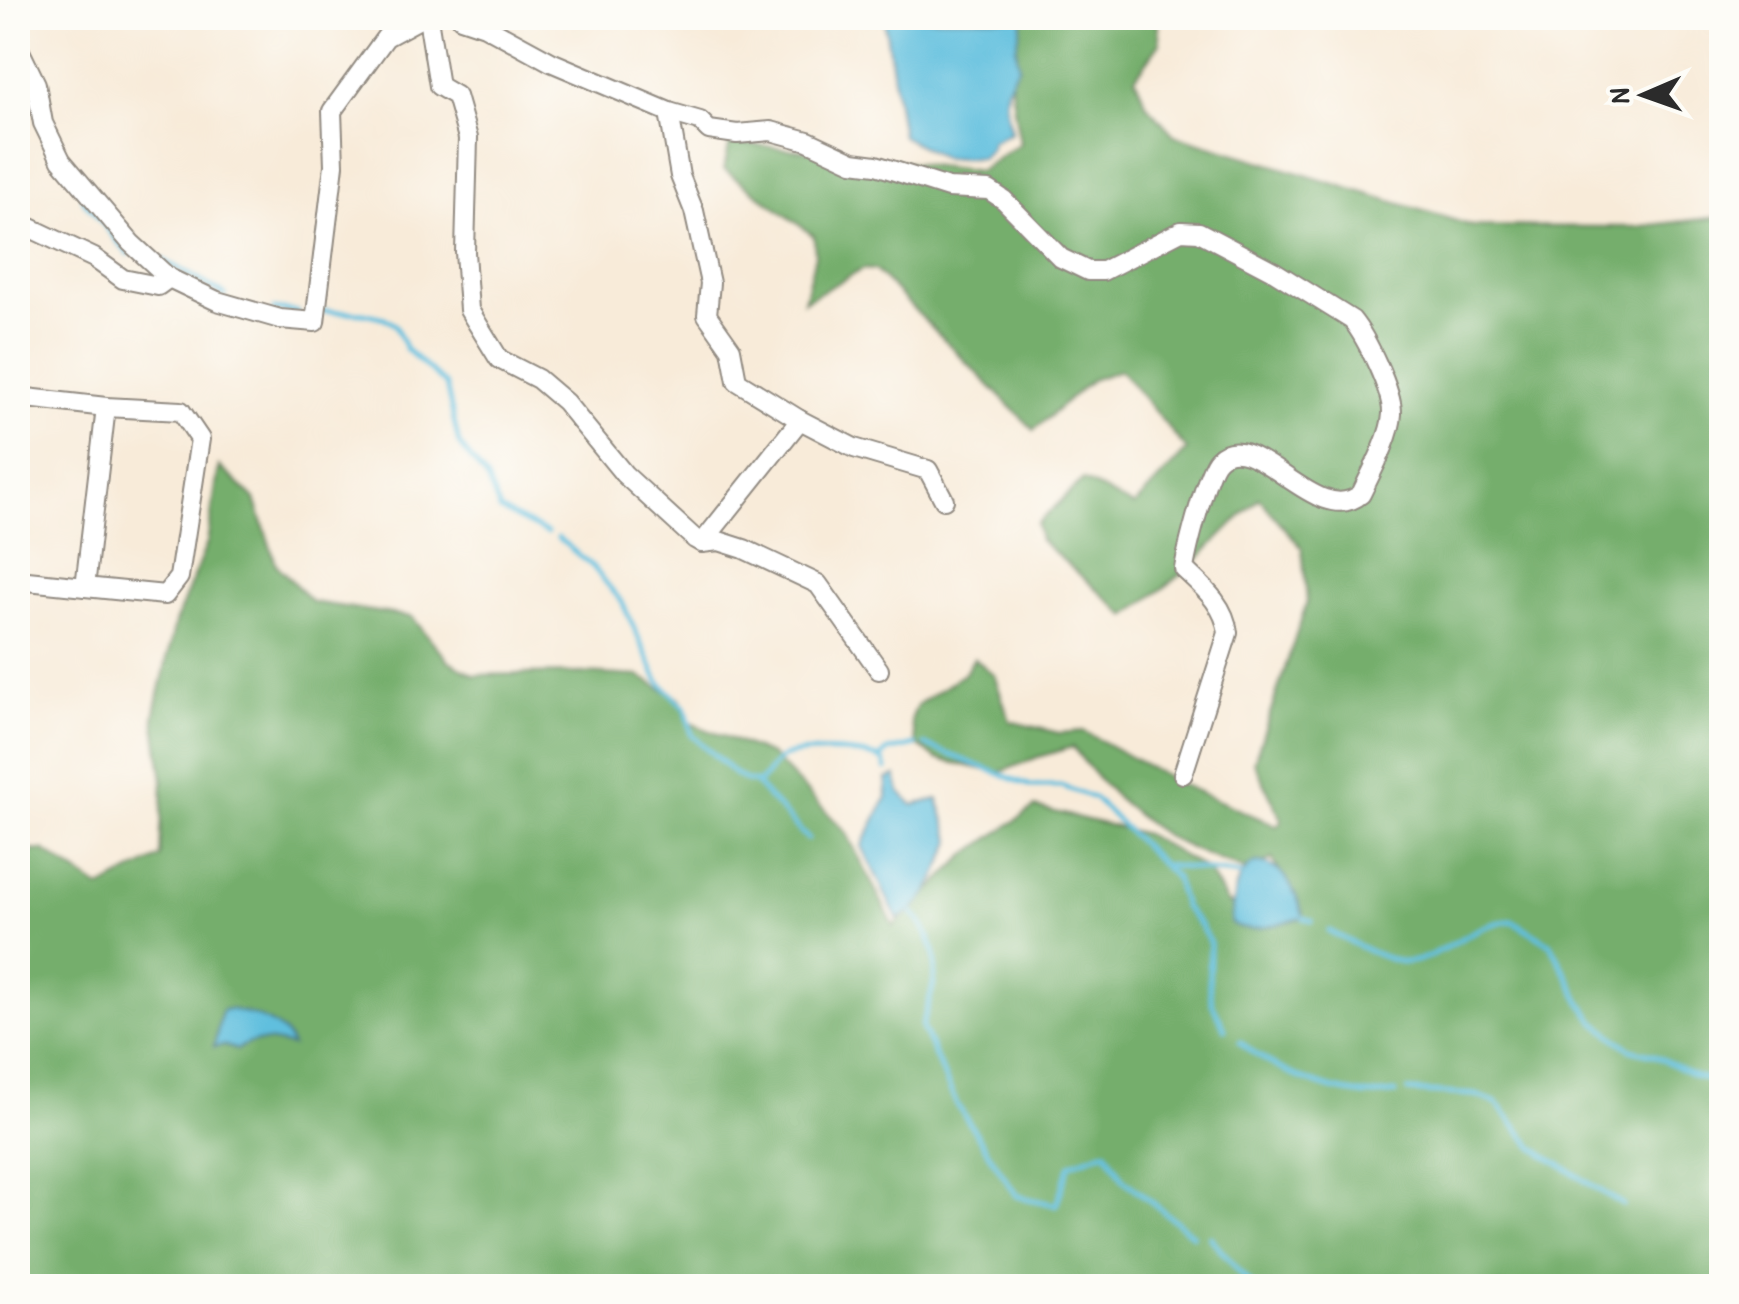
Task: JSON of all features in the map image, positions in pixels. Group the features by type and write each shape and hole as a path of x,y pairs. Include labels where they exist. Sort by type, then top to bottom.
{"street":[{"path":"18,47 36,84 43,123 61,160 131,244 168,278 217,301 280,320 316,322 334,165 332,110 386,38 425,18 439,86 456,96 468,138 465,252 469,310 499,358 538,379 564,402 624,474 702,542 719,541 744,549 818,584 880,670"},
{"path":"460,18 485,26 551,62 669,112 700,121 709,130 736,134 770,132 808,141 853,162 876,165 948,188 988,190 1004,200 1061,258 1088,272 1103,271 1181,231 1199,232 1276,272 1352,320 1383,379 1393,412 1361,494 1352,502 1340,504 1302,488 1245,451 1228,452 1215,460 1190,536 1184,569 1216,600 1228,633 1183,774"},
{"path":"669,112 680,176 694,211 710,283 707,315 731,349 737,380 854,448 928,470 944,500"},
{"path":"18,222 94,258 123,279 158,286 168,278"},
{"path":"18,430 19,397 181,411 200,439 179,577 165,595 18,580"},
{"path":"85,587 106,407"},
{"path":"702,542 800,420"}],"green space":[{"path":"1019,18 1157,18 1160,43 1135,78 1147,105 1174,135 1473,226 1633,227 1721,217 1721,1286 18,1284 18,851 43,850 100,888 160,857 163,780 154,717 175,623 207,543 219,466 255,499 276,564 312,602 412,617 448,660 474,675 639,676 680,699 690,723 771,755 846,832 894,926 966,855 1035,807 1145,834 1207,870 1228,904 1256,909 1290,889 1272,859 1249,872 1163,834 1114,795 1073,747 999,773 937,759 916,744 911,720 917,705 965,673 974,658 994,675 1010,721 1059,733 1083,731 1180,784 1277,826 1282,820 1254,762 1307,602 1302,548 1259,498 1187,570 1127,616 1040,540 1037,524 1083,480 1134,506 1187,450 1120,370 1091,380 1034,430 875,270 863,269 804,301 815,255 814,236 724,169 730,142 979,171 1020,143 1011,65"}],"water":[{"path":"884,18 1023,18 1016,48 1019,66 1009,82 1006,97 1011,132 991,142 991,148 981,158 943,158 902,136"},
{"path":"896,776 900,792 913,805 938,799 952,842 924,897 897,919 862,846 887,797 887,779"},
{"path":"1255,863 1282,874 1304,918 1256,929 1231,923 1238,881"},
{"path":"231,1009 275,1026 292,1046 263,1041 237,1050 223,1045 214,1047 222,1010"}],"waterway":[{"path":"82,198 128,254"},
{"path":"163,260 225,295"},
{"path":"274,309 297,312"},
{"path":"321,311 364,313 395,325 406,349 446,385 459,444 487,479 500,510 547,533"},
{"path":"558,538 592,566 622,602 658,680 686,709 692,735 735,774 758,783 780,759 816,752 876,757 884,761 886,769"},
{"path":"881,757 888,751 916,745"},
{"path":"925,745 1031,786 1061,786 1094,798 1175,877 1184,907 1210,943 1212,1003 1225,1029"},
{"path":"755,783 808,839"},
{"path":"1164,865 1240,875"},
{"path":"912,912 931,941 934,954 934,980 922,1027 956,1103 1017,1196 1056,1205 1070,1164 1106,1151 1124,1180 1193,1235"},
{"path":"1304,918 1312,921"},
{"path":"1329,931 1376,954 1403,962 1427,957 1482,928 1513,921 1551,944 1597,1024 1630,1049 1654,1055 1722,1085"},
{"path":"1240,1042 1273,1065 1314,1083 1356,1093 1396,1093"},
{"path":"1408,1091 1476,1095 1497,1103 1534,1148 1623,1205"},
{"path":"1210,1237 1252,1286"}]}
